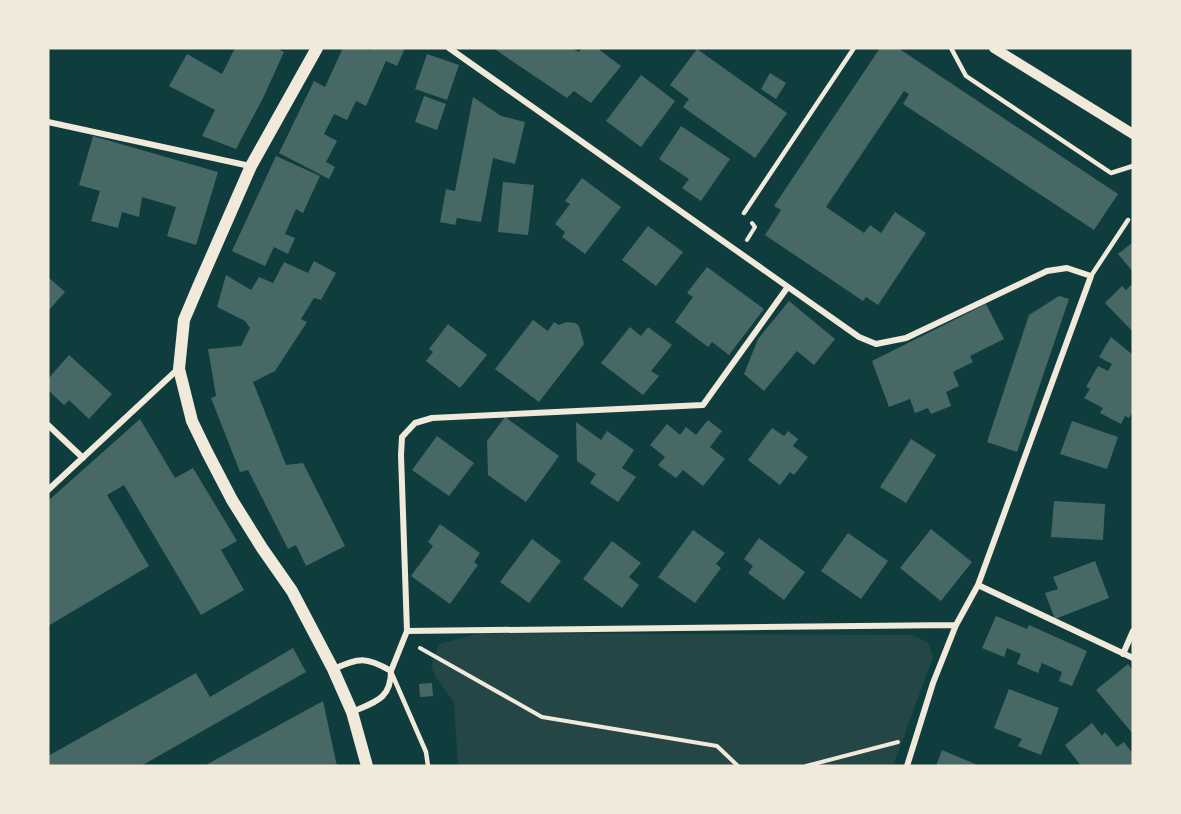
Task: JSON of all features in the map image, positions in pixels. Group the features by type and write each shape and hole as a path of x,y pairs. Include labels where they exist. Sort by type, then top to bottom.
{"main road":[{"path":"317,48 251,166 184,320 179,369 192,421 207,452 238,509 292,591 333,669 352,712 367,766"}],"street":[{"path":"449,48 787,288 859,337 876,344 906,338 1047,271 1067,268 1091,276 978,585 956,626 933,682 907,766"},
{"path":"994,48 1133,134"},
{"path":"48,122 251,166"},
{"path":"352,712 379,700 391,686 391,671 407,631 401,455 402,436 415,423 432,418 703,405 787,288"},
{"path":"48,490 179,369"},
{"path":"48,425 83,458"},
{"path":"978,585 1133,658"},
{"path":"407,631 956,626"},
{"path":"1123,654 1133,631"},
{"path":"333,669 352,662 372,660 391,671"}],"lane":[{"path":"744,213 854,48"},
{"path":"951,48 966,76 1111,173 1133,166"},
{"path":"1091,276 1128,220"},
{"path":"391,671 426,752 428,766"}],"path":[{"path":"738,253 755,227 744,213"},
{"path":"404,640 542,717 717,746 738,766"},
{"path":"806,766 916,738"}],"shaded area":[{"path":"480,633 913,635 928,643 933,657 893,766 458,766 454,702 435,676 431,666 439,644"}],"building":[{"path":"235,48 276,48 284,52 236,149 202,136 215,110 169,86 187,54 222,74"},
{"path":"343,48 370,50 371,48 405,48 397,66 386,61 366,106 356,101 347,120 334,114 324,134 337,141 326,162 335,167 329,179 279,153 314,81 325,87"},
{"path":"493,48 571,48 579,52 582,48 597,48 621,66 591,103 574,91 567,98"},
{"path":"880,48 898,48 1118,194 1094,230 903,104 909,94 904,91 826,207 864,233 870,225 881,233 895,212 926,233 878,305 866,297 863,301 765,235 781,210 774,206"},
{"path":"697,49 787,113 755,158 683,107 689,99 670,85"},
{"path":"427,54 459,65 447,100 415,89"},
{"path":"770,73 786,83 776,99 761,89"},
{"path":"641,75 675,101 641,147 606,121"},
{"path":"424,96 446,104 437,130 415,122"},
{"path":"473,97 501,116 525,122 515,164 493,158 481,222 457,218 455,225 440,222 446,189 455,191"},
{"path":"681,126 730,159 701,201 682,188 689,179 659,159"},
{"path":"93,136 218,172 196,245 167,236 176,207 142,197 139,217 122,212 118,228 91,221 100,191 79,185"},
{"path":"276,156 320,176 303,213 296,209 285,234 295,238 288,254 274,247 265,266 232,251"},
{"path":"582,178 621,207 585,254 562,237 565,232 555,224 570,204 565,201"},
{"path":"503,182 534,185 528,235 498,232"},
{"path":"648,226 683,252 656,286 622,260"},
{"path":"1133,242 1133,272 1118,254"},
{"path":"314,261 336,273 321,300 314,298 301,319 307,322 275,371 253,382 286,465 303,463 345,546 306,566 296,545 288,549 248,470 240,472 211,398 216,396 208,349 241,346 250,328 245,321 217,307 226,275 251,290 259,277 273,283 284,262 308,273"},
{"path":"707,267 764,309 729,355 712,342 708,347 675,322 693,297 687,293"},
{"path":"48,277 65,292 48,311"},
{"path":"1133,283 1133,332 1105,303 1122,286 1126,290"},
{"path":"1059,296 1069,299 1017,452 987,442 1029,315"},
{"path":"789,301 835,339 814,365 797,351 764,391 744,374 758,339"},
{"path":"986,304 1004,339 970,356 973,362 953,372 959,386 946,392 951,406 931,414 928,408 915,413 910,399 889,407 872,361"},
{"path":"533,320 548,331 554,322 559,325 567,322 575,323 579,326 584,344 539,402 495,369"},
{"path":"448,324 487,355 460,388 426,361 433,352 429,349"},
{"path":"630,327 641,336 648,327 672,345 651,371 659,376 643,395 601,363"},
{"path":"1111,337 1133,355 1133,411 1129,418 1125,416 1121,424 1100,413 1103,408 1084,398 1090,389 1086,387 1098,366 1108,371 1112,364 1099,357"},
{"path":"69,355 112,394 89,419 69,400 64,405 48,390 48,379"},
{"path":"505,417 559,456 526,502 488,475 487,441"},
{"path":"140,419 175,478 193,468 237,541 221,550 244,590 201,615 124,485 107,495 149,566 48,626 48,501"},
{"path":"708,420 722,431 710,447 725,459 703,486 683,470 676,478 658,465 665,457 650,445 667,424 680,435 686,427 696,435"},
{"path":"1072,421 1118,437 1107,469 1060,454"},
{"path":"576,422 601,440 607,431 634,450 622,468 636,477 618,502 590,483 596,474 577,461"},
{"path":"772,428 784,436 788,431 798,439 793,446 808,457 794,475 790,472 780,485 748,460"},
{"path":"437,436 474,463 449,496 412,470"},
{"path":"911,439 936,455 906,503 880,487"},
{"path":"1054,501 1105,504 1103,540 1051,537"},
{"path":"440,524 480,553 474,562 478,565 450,604 411,576 433,546 428,542"},
{"path":"931,529 972,562 941,601 900,568"},
{"path":"693,530 725,553 716,564 721,568 695,603 658,577"},
{"path":"848,533 888,561 861,599 821,571"},
{"path":"759,538 805,572 784,600 748,573 753,566 744,559"},
{"path":"532,539 561,561 529,603 500,582"},
{"path":"612,541 641,563 629,577 639,585 622,608 583,579"},
{"path":"1095,561 1109,598 1055,619 1045,593 1058,589 1053,577"},
{"path":"996,616 1027,629 1029,625 1087,651 1072,686 1059,681 1062,672 1042,663 1038,673 1017,664 1021,654 1007,648 1004,657 982,648"},
{"path":"293,648 306,672 141,766 48,766 48,756 196,673 210,697"},
{"path":"1128,664 1133,671 1133,734 1096,690"},
{"path":"432,683 433,696 420,697 419,684"},
{"path":"1009,689 1059,708 1041,755 1018,746 1022,739 994,728"},
{"path":"323,701 337,766 204,766"},
{"path":"1092,723 1102,736 1105,732 1117,747 1124,742 1133,754 1133,766 1081,766 1065,745"},
{"path":"942,750 980,766 936,766"}]}
